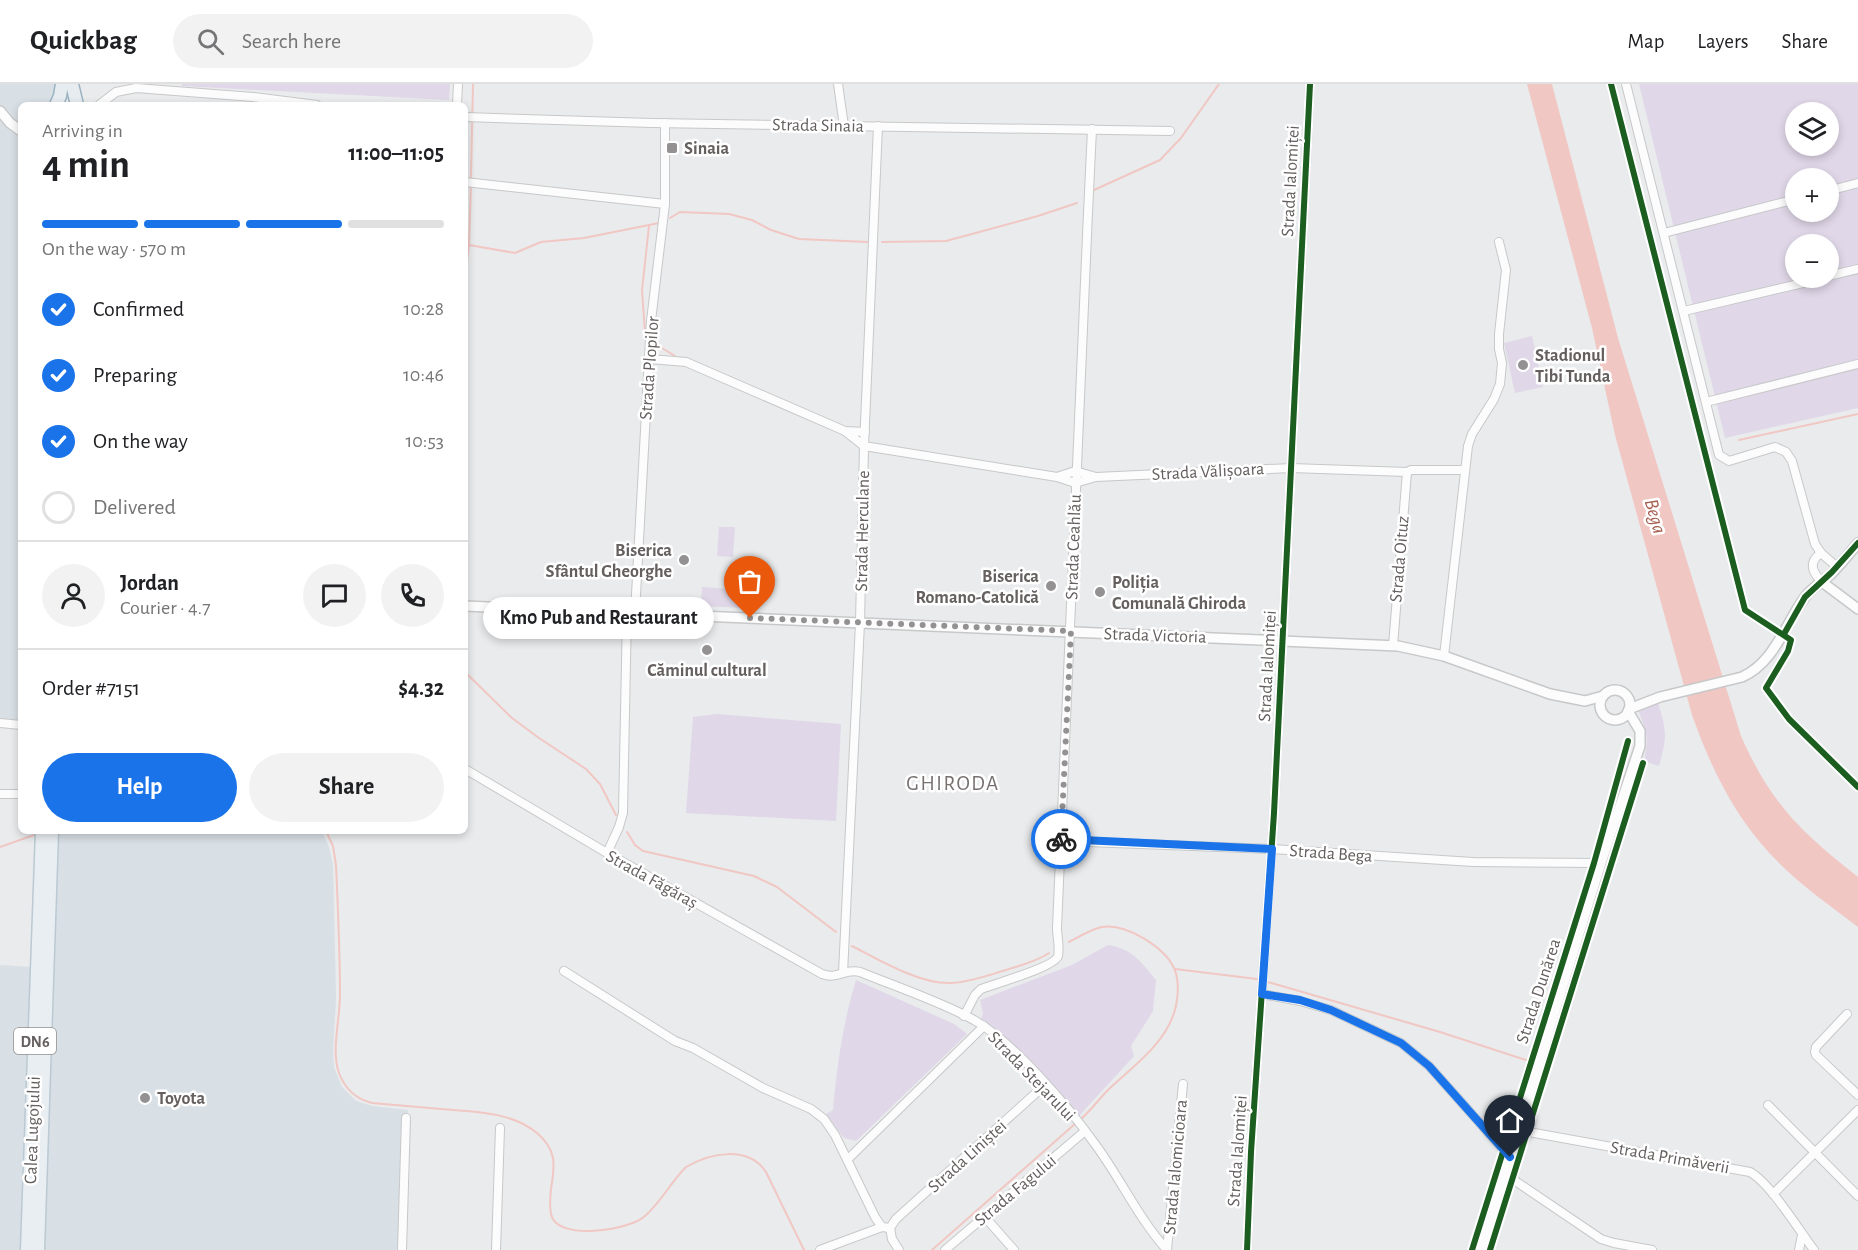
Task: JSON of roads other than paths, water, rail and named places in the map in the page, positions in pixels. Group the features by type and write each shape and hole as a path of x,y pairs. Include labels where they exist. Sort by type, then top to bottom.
{"highway":[{"path":"57,102 62,84"},
{"path":"72,84 75,102"}],"main road":[{"name":"Calea Lugojului","path":"27,1250 42,834"},
{"name":"Calea Lugojului","path":"38,1250 52,834"}],"street":[{"path":"457,102 458,84"},
{"path":"838,84 844,126"},
{"name":"Strada Ialomiței","path":"1247,1250 1251,1152 1272,849 1310,84"},
{"path":"1626,84 1719,454 1729,460 1775,447 1786,452 1792,461 1815,544 1821,553 1837,567"},
{"path":"109,102 116,92 136,88 269,102"},
{"path":"3,114 18,120"},
{"path":"3,114 18,129"},
{"name":"Strada Sinaia","path":"468,117 665,123 1170,131"},
{"name":"Strada Plopilor","path":"607,853 623,813 631,613 651,321 665,204 665,123"},
{"name":"Strada Herculane","path":"843,973 860,623 864,439 878,126"},
{"name":"Strada Ceahlău","path":"964,1016 975,995 981,989 1047,965 1059,955 1057,928 1071,631 1075,477 1092,129"},
{"path":"468,182 665,204"},
{"path":"1839,188 1858,183"},
{"path":"1664,233 1785,202"},
{"path":"1444,656 1464,470 1472,434 1494,399 1500,384 1502,363 1498,334 1506,270 1499,242"},
{"path":"1839,273 1858,269"},
{"path":"1684,311 1785,287"},
{"path":"650,359 686,362 864,439 1057,477 1075,477"},
{"path":"1706,402 1858,364"},
{"path":"845,431 864,439"},
{"name":"Strada Vălișoara","path":"1075,477 1291,468 1407,472 1412,470 1464,470"},
{"name":"Strada Oituz","path":"1394,646 1407,472"},
{"path":"1620,719 1629,710 1647,701 1751,673 1784,634 1805,597 1837,567 1858,543"},
{"path":"1821,553 1815,557 1814,574 1858,609"},
{"name":"Strada Victoria","path":"468,606 1394,646 1444,656 1550,694 1585,700 1603,696"},
{"path":"1638,727 1620,719 1611,720 1603,714 1600,705 1603,696 1617,691 1627,698 1647,701"},
{"path":"1627,698 1629,710 1638,727"},
{"name":"Strada Victoria","path":"1585,700 1601,710"},
{"path":"0,723 18,724"},
{"name":"Strada Dunărea","path":"1481,1250 1640,746 1641,736 1638,727"},
{"name":"Strada Făgăraș","path":"468,771 607,853 822,974 832,977 843,973"},
{"path":"0,794 18,794"},
{"name":"Strada Bega","path":"1061,841 1272,849 1473,862 1601,864"},
{"name":"Strada Stejarului","path":"843,973 848,970 860,972 984,1026 1046,1084 1075,1119 1102,1154 1143,1221 1167,1250"},
{"path":"564,971 675,1041 693,1048 763,1088 818,1114 832,1130 875,1217 886,1228 899,1250"},
{"path":"1262,990 1331,1010 1401,1043 1429,1066 1510,1157"},
{"path":"1846,1014 1816,1047 1815,1052 1858,1095"},
{"path":"848,1159 984,1026"},
{"name":"Strada Liniștei","path":"886,1228 1046,1084"},
{"name":"Strada Ialomicioara","path":"1167,1250 1183,1084"},
{"path":"1768,1105 1858,1196"},
{"path":"1773,1194 1858,1110"},
{"path":"402,1250 406,1118"},
{"path":"496,1250 500,1128"},
{"name":"Strada Fagului","path":"945,1250 1083,1129"},
{"name":"Strada Primăverii","path":"1518,1130 1744,1170 1756,1175 1773,1194 1814,1250"},
{"path":"1505,1174 1601,1239 1652,1250"},
{"path":"984,1216 1014,1250"},
{"path":"820,1250 886,1228"},
{"path":"1799,1250 1803,1235"}],"water":[{"name":"Bega","path":"1527,84 1552,84 1618,338 1741,736 1764,780 1789,815 1820,846 1858,877 1858,927 1798,881 1765,848 1727,795 1700,736 1692,715 1615,435 1592,328"}],"waterway":[{"path":"471,179 473,84"},
{"path":"1094,190 1160,160 1181,138 1219,84"},
{"path":"469,245 471,185"},
{"path":"882,242 946,241 1077,203"},
{"path":"670,218 680,212 729,214 752,220 771,230 799,239 868,242"},
{"path":"468,252 469,245 515,253 541,242 584,238 659,223"},
{"path":"645,333 642,290 649,226"},
{"path":"657,345 675,356"},
{"path":"1739,440 1858,414"},
{"path":"468,675 512,718 586,769 600,784 616,815"},
{"path":"627,832 635,845 643,851 754,876 777,887 836,932"},
{"path":"327,834 333,846 336,865 340,995 336,1055 339,1073 344,1084 352,1092 372,1103 491,1114 515,1120 526,1126 537,1133 551,1152 553,1162 551,1214 556,1223 579,1231 610,1229 637,1221 651,1210 686,1167 696,1162 728,1154 749,1158 758,1163 766,1172 804,1250"},
{"path":"0,847 34,835"},
{"path":"1069,942 1102,927 1112,927 1133,933 1153,945 1169,960 1176,973 1178,985 1174,1013 1162,1036 1154,1047 1080,1120"},
{"path":"852,946 914,976 940,983 973,980 1034,961 1049,953"},
{"path":"1175,969 1257,979 1440,1032 1526,1060"},
{"path":"932,1250 1076,1123"}],"place":[{"name":"Sinaia","path":"672,148"},
{"name":"Stadionul Tibi Tunda","path":"1523,365"},
{"name":"Biserica Sfântul Gheorghe","path":"684,560"},
{"name":"Biserica Romano-Catolică","path":"1051,586"},
{"name":"Poliția Comunală Ghiroda","path":"1100,592"},
{"name":"Km0 Pub and Restaurant","path":"750,618"},
{"name":"Căminul cultural","path":"707,650"},
{"name":"Toyota","path":"145,1098"}],"district":[{"name":"GHIRODA","path":"953,783"}]}
